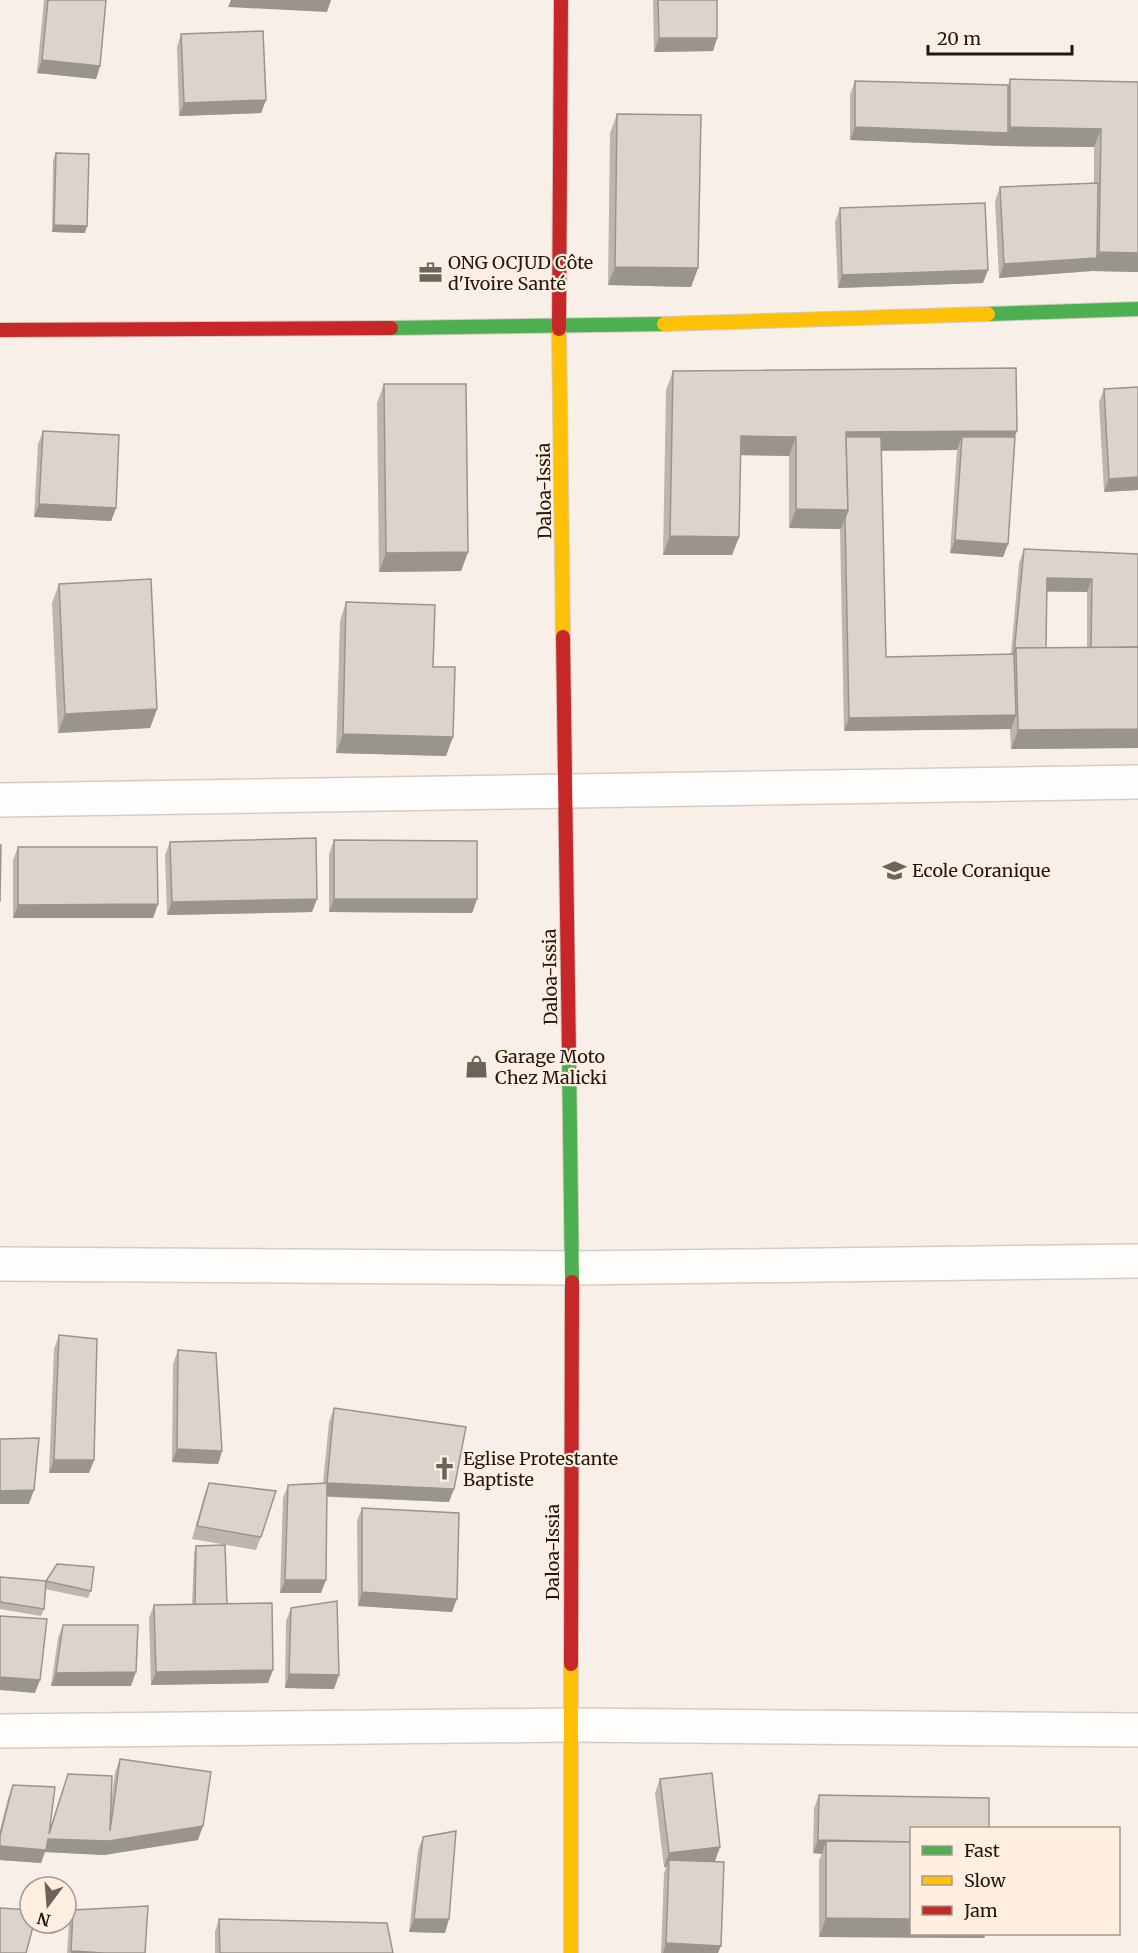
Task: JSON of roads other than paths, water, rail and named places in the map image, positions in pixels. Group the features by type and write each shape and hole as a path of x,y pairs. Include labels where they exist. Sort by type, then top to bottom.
{"main road":[{"name":"Daloa-Issia","path":"561,0 559,327 572,1268 569,1725 571,1953"},
{"path":"0,330 559,327 1138,309"}],"street":[{"path":"0,800 1138,782"},
{"path":"0,1264 572,1268 1138,1261"},
{"path":"0,1731 569,1725 1138,1730"}],"place":[{"name":"ONG OCJUD Côte d'Ivoire Santé","path":"430,272"},
{"name":"Ecole Coranique","path":"894,870"},
{"name":"Garage Moto Chez Malicki","path":"477,1066"},
{"name":"Eglise Protestante Baptiste","path":"445,1468"}]}
